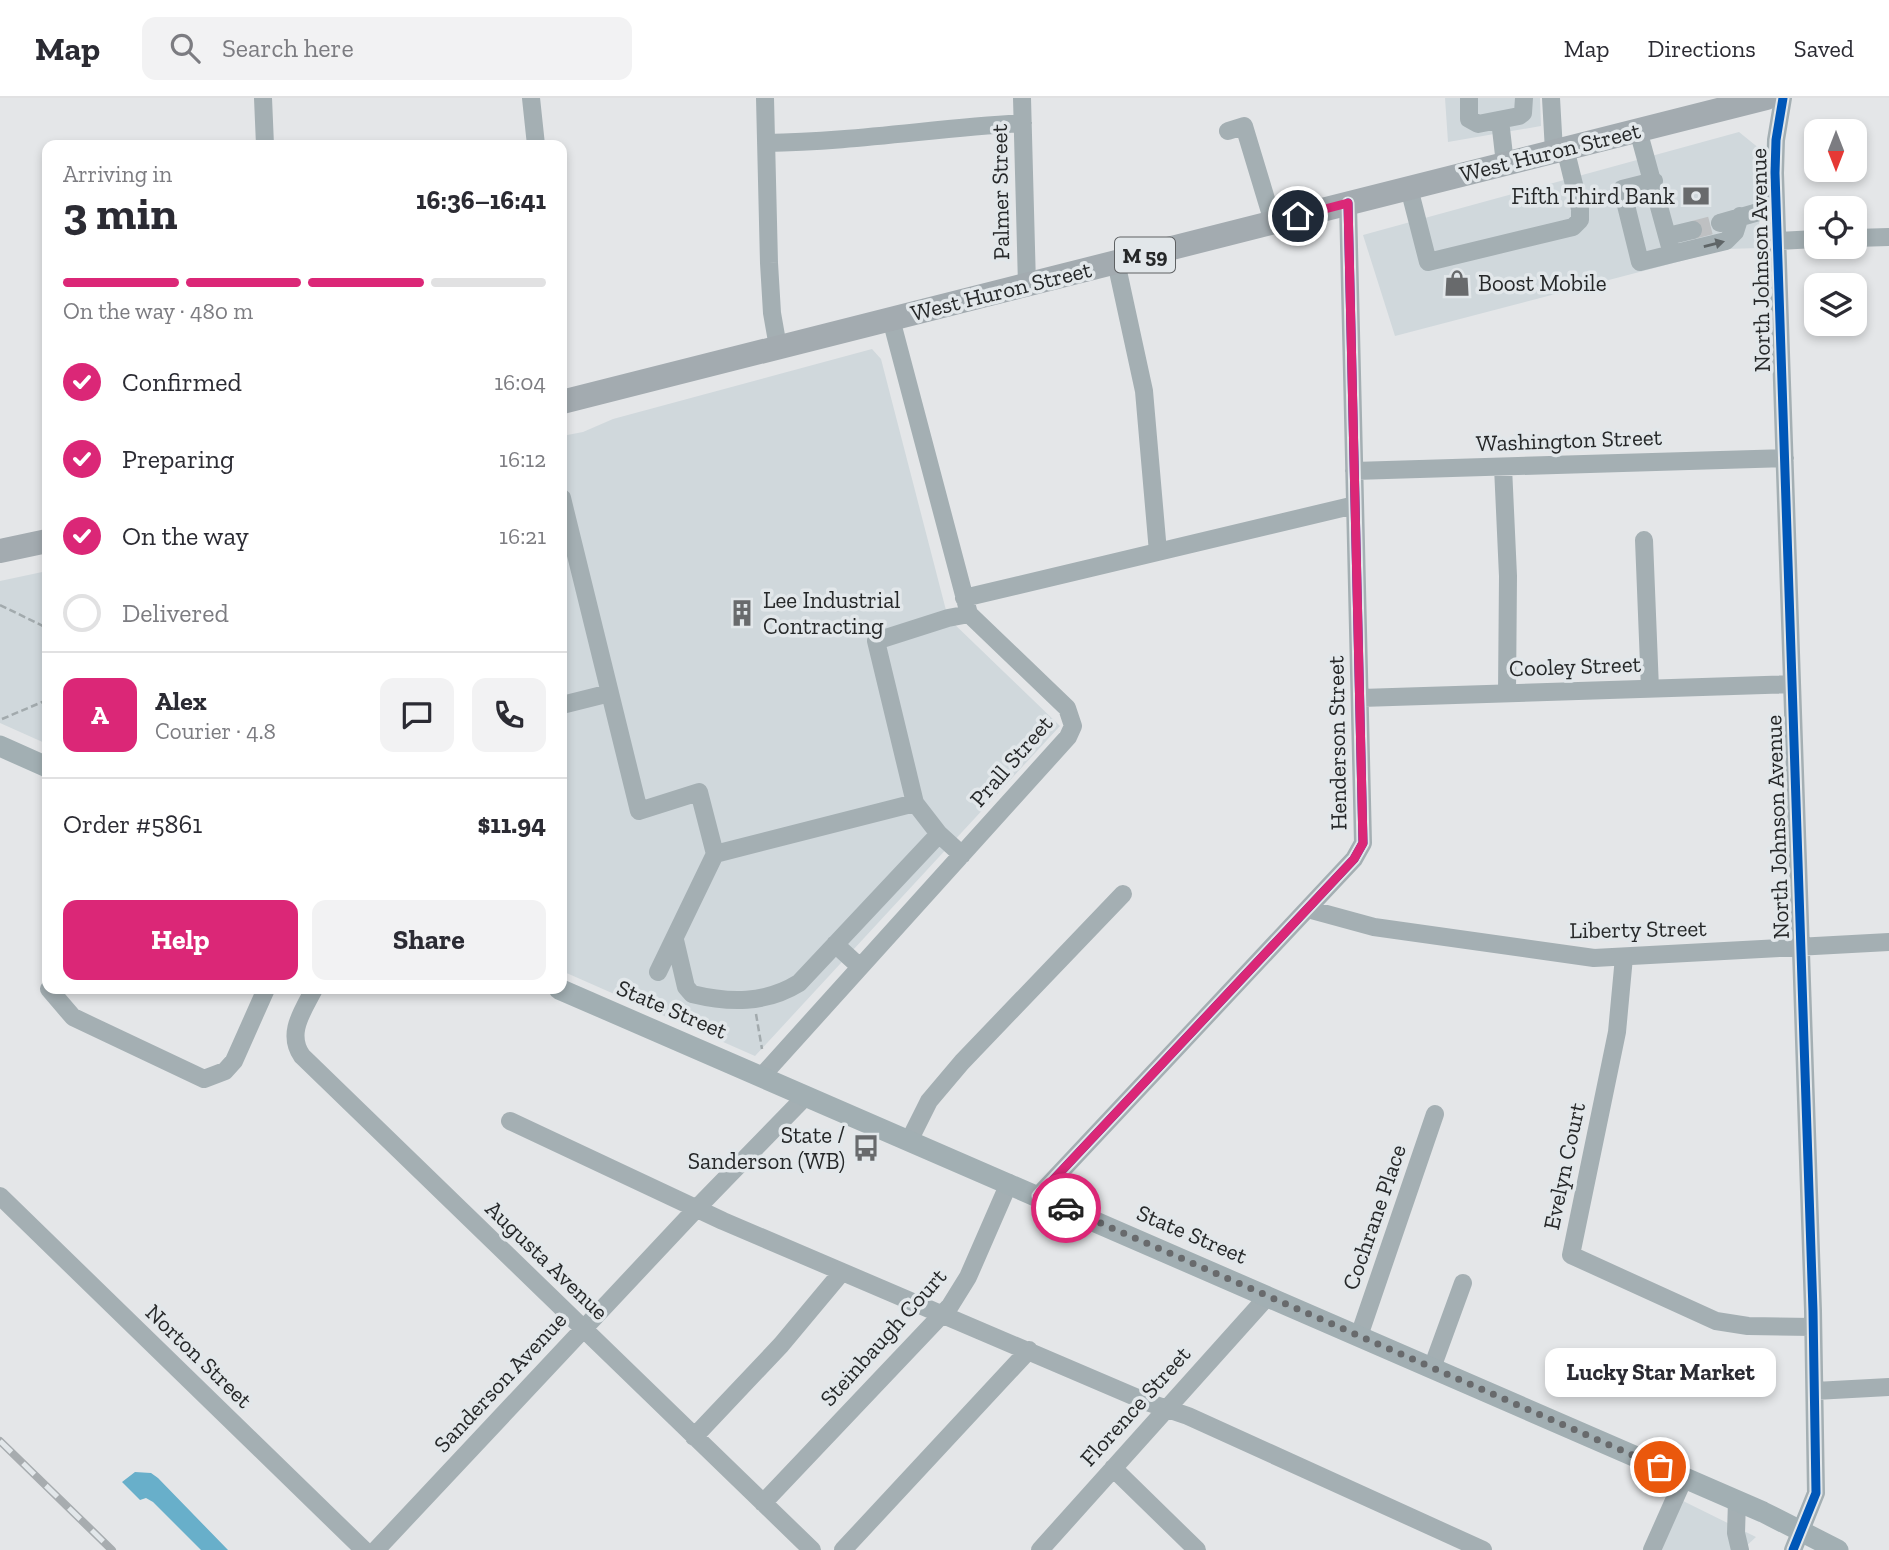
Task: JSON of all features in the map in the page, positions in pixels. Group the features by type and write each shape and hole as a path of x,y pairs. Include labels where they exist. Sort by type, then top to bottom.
{"highway":[{"name":"West Huron Street","path":"567,401 1766,98"},
{"path":"0,551 42,542"}],"main road":[{"path":"0,746 42,765"},
{"name":"State Street","path":"567,992 1737,1501 1797,1542 1838,1550"}],"street":[{"path":"263,98 265,140"},
{"path":"531,98 535,140"},
{"path":"765,98 772,313 778,347"},
{"name":"Palmer Street","path":"1022,98 1027,285"},
{"path":"1469,98 1468,114 1473,123 1500,120 1523,113 1524,98"},
{"path":"1409,188 1429,262 1573,227 1580,219 1580,209 1559,150 1551,98"},
{"name":"North Johnson Avenue","path":"1783,98 1776,140 1776,207 1814,1327 1816,1493 1797,1542"},
{"path":"1500,120 1505,163"},
{"path":"766,143 816,142 954,127 1023,123"},
{"path":"1228,131 1244,126 1273,222"},
{"path":"1638,130 1672,254"},
{"path":"1654,181 1622,189 1640,262 1726,241 1735,232 1740,216"},
{"name":"Henderson Street","path":"1038,1196 1357,856 1363,843 1348,203"},
{"path":"1720,223 1776,207"},
{"path":"1668,236 1693,230"},
{"path":"1867,238 1889,237"},
{"path":"1777,241 1804,240"},
{"path":"1115,262 1144,391 1158,552"},
{"path":"891,319 967,606"},
{"name":"Washington Street","path":"1354,471 1785,458"},
{"path":"1503,467 1508,576 1507,693"},
{"path":"962,855 939,834 915,803 876,641 948,618 967,606 1158,552 1355,505"},
{"path":"567,518 639,811 699,792 715,854 659,972"},
{"path":"1644,540 1650,689"},
{"name":"Prall Street","path":"761,1077 1068,737 1074,723 1067,708 967,606"},
{"name":"Cooley Street","path":"1360,698 1792,684"},
{"path":"567,704 610,693"},
{"path":"715,854 915,803"},
{"path":"675,940 687,988 692,994 740,1002 785,992 799,983 939,834"},
{"path":"909,1141 929,1101 962,1062 1124,894"},
{"name":"Liberty Street","path":"1308,909 1374,927 1585,958 1889,942"},
{"path":"835,944 860,967"},
{"name":"Evelyn Court","path":"1624,957 1617,1032 1571,1255 1716,1321 1748,1326 1814,1327"},
{"path":"53,994 73,1017 204,1079 225,1071 234,1061 264,994"},
{"name":"Augusta Avenue","path":"312,994 295,1032 296,1045 302,1056 812,1550"},
{"name":"Sanderson Avenue","path":"376,1550 696,1208 806,1096"},
{"name":"Cochrane Place","path":"1359,1336 1435,1114"},
{"path":"510,1121 696,1208 1166,1409 1200,1421 1483,1550"},
{"name":"Steinbaugh Court","path":"763,1503 942,1314 967,1280 1009,1184"},
{"name":"Norton Street","path":"0,1196 364,1550"},
{"path":"694,1437 781,1345 842,1272"},
{"path":"1432,1368 1463,1283"},
{"name":"Florence Street","path":"1040,1550 1268,1296"},
{"path":"843,1550 1029,1350"},
{"path":"1815,1391 1889,1387"},
{"path":"1113,1468 1197,1550"},
{"path":"1652,1550 1684,1478"},
{"path":"1737,1501 1736,1533 1740,1550"}],"path":[{"path":"0,605 42,626"},
{"path":"2,719 42,702"},
{"path":"755,1009 762,1053"}],"shaded area":[{"path":"1445,98 1540,98 1541,126 1448,142"},
{"path":"1739,132 1760,149 1759,248 1727,249 1395,336 1363,235"},
{"path":"872,349 881,359 948,618 1060,726 755,1056 567,973 567,435 583,432 613,419"},
{"path":"42,572 42,742 0,723 0,581"},
{"path":"1675,1497 1756,1537 1742,1550 1652,1550"}],"water":[{"path":"135,1472 151,1473 158,1478 228,1550 201,1550 153,1502 146,1498 140,1500 122,1482"}],"tunnel":[{"path":"1693,230 1720,223"}],"railway":[{"path":"0,1441 112,1550"}],"cycle path":[{"path":"1783,98 1776,140 1775,173 1813,1311 1816,1493 1793,1550"},
{"path":"1038,1196 1354,859 1363,843 1348,203"}],"way so far":[{"path":"1066,1208 1660,1467"}],"place":[{"name":"Fifth Third Bank","path":"1696,196"},
{"name":"Boost Mobile","path":"1457,283"},
{"name":"Lee Industrial Contracting","path":"742,613"},
{"name":"State / Sanderson (WB)","path":"866,1148"},
{"name":"Lucky Star Market","path":"1660,1467"}],"route":[{"path":"1066,1208 1038,1196 1354,859 1363,843 1348,203 1298,216"}]}
